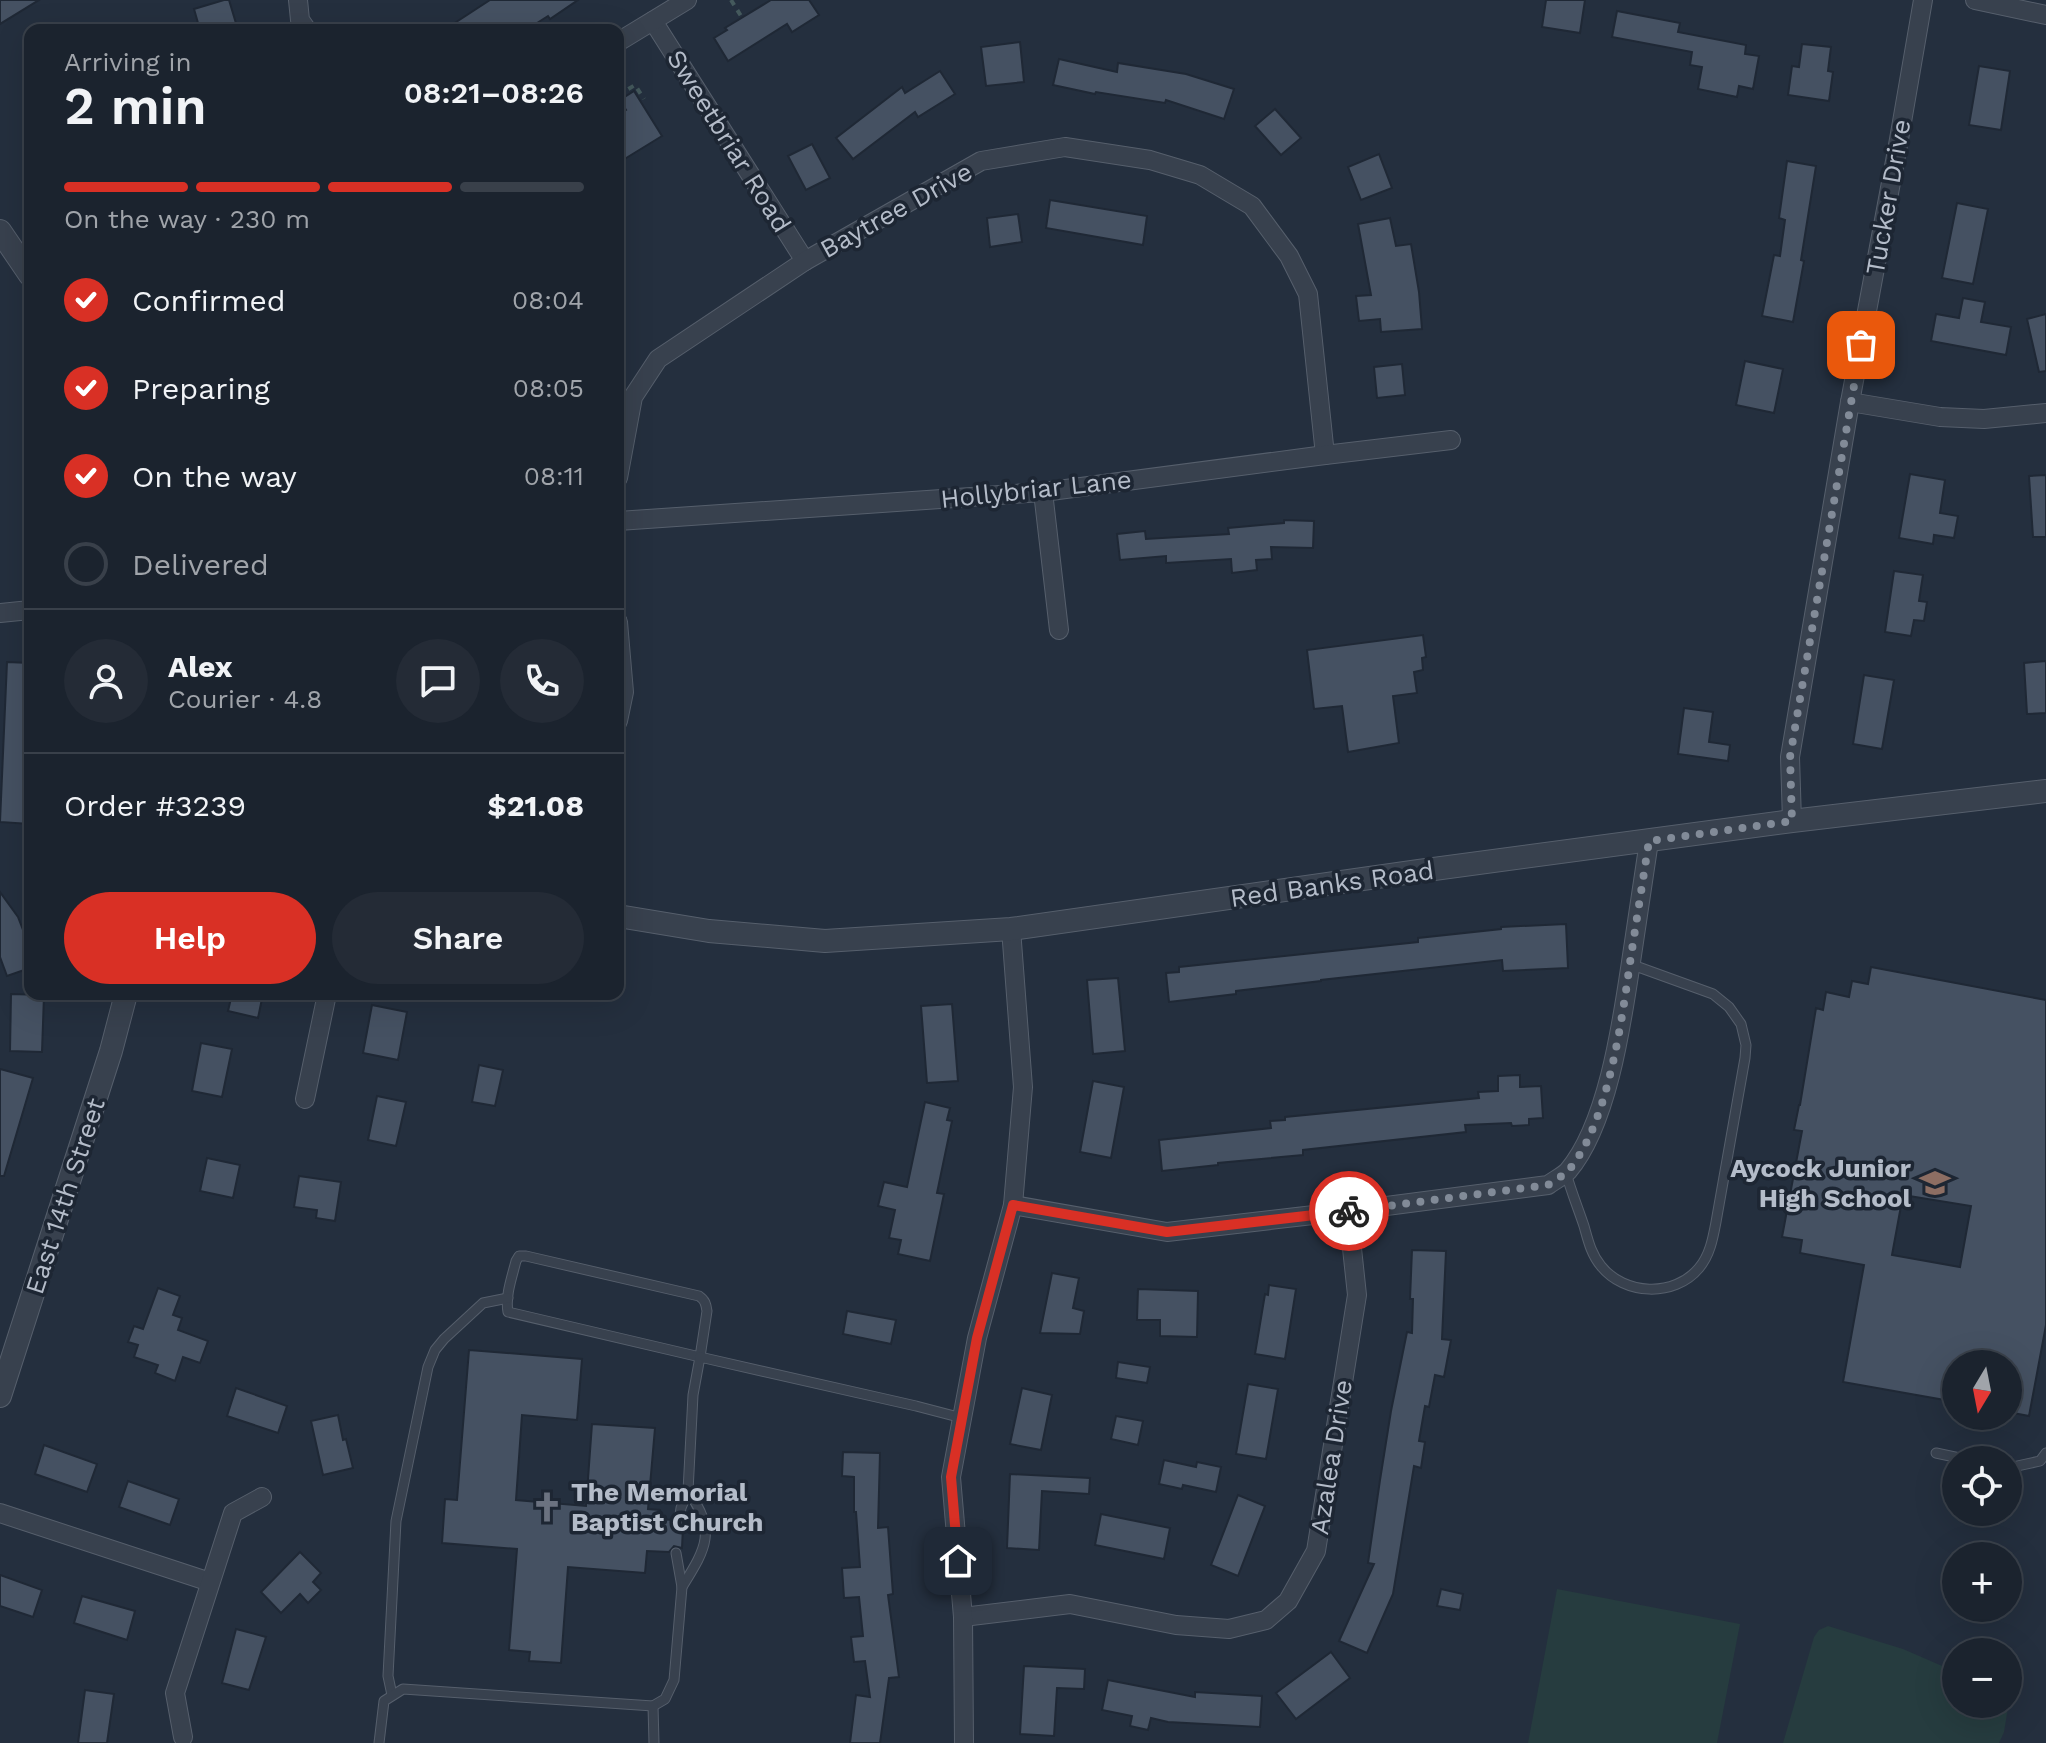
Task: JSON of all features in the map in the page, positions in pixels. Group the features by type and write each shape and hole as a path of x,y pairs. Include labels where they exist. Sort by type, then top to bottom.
{"street":[{"path":"298,0 303,24"},
{"path":"624,38 687,0"},
{"name":"Tucker Drive","path":"1792,821 1790,757 1923,0"},
{"path":"1975,0 2046,15"},
{"name":"Sweetbriar Road","path":"653,21 805,261"},
{"name":"Baytree Drive","path":"624,446 633,397 658,359 805,261 981,161 1065,147 1150,160 1200,175 1252,206 1289,256 1308,294 1325,455"},
{"path":"0,231 24,266"},
{"path":"1850,402 1940,417 1984,419 2046,413"},
{"name":"Hollybriar Lane","path":"624,521 1043,492 1451,440"},
{"path":"1043,492 1059,630"},
{"path":"0,613 24,611"},
{"name":"Red Banks Road","path":"624,917 709,931 825,941 1011,929 1792,821 2046,791"},
{"path":"1013,1205 1167,1232 1548,1185 1566,1173 1582,1150 1602,1103 1630,964 1649,841"},
{"path":"964,1743 963,1617 951,1477 977,1338 1013,1205 1023,1087 1011,929"},
{"name":"East 14th Street","path":"0,1396 111,1051 124,1000"},
{"path":"305,1099 326,1000"},
{"name":"Azalea Drive","path":"963,1617 1070,1604 1176,1625 1229,1629 1266,1620 1288,1601 1316,1551 1357,1295 1348,1211"},
{"path":"183,1737 175,1693 210,1582 233,1513 262,1497"},
{"path":"0,1513 210,1582"}],"lane":[{"path":"1566,1173 1592,1253 1616,1281 1640,1288 1667,1287 1682,1282 1697,1271 1712,1243 1719,1208 1743,1072 1744,1034 1729,1007 1713,994 1630,964"},
{"path":"679,1521 688,1491 693,1395 700,1357 707,1311 706,1304 699,1296 519,1256 506,1307 513,1314 700,1357 916,1406 962,1418"},
{"path":"392,1695 388,1676 396,1521 428,1367 444,1339 483,1303 508,1298"},
{"path":"1936,1453 1942,1454"},
{"path":"2022,1465 2040,1461 2046,1453"},
{"path":"682,1587 701,1555 706,1536 703,1517 688,1491"},
{"path":"379,1743 384,1701 403,1689 653,1706 665,1699 674,1680 682,1587 676,1553"},
{"path":"653,1706 654,1743"}],"path":[{"path":"731,0 741,16"},
{"path":"624,91 635,85 644,99"}],"green space":[{"path":"1557,1589 1740,1624 1717,1743 1528,1743"},
{"path":"1828,1626 1903,1649 1942,1666 1942,1718 2006,1718 1999,1743 1783,1743 1814,1637 1819,1630"}],"building":[{"path":"0,0 39,0 0,24"},
{"path":"229,0 236,24 198,24 194,9"},
{"path":"490,0 578,0 550,19 548,16 535,24 453,24"},
{"path":"771,0 809,0 819,15 792,32 787,24 728,61 714,38"},
{"path":"1546,0 1585,0 1580,33 1542,27"},
{"path":"1617,11 1680,23 1678,32 1746,45 1745,54 1759,56 1753,89 1739,86 1737,97 1698,89 1702,67 1690,65 1692,52 1612,37"},
{"path":"1020,42 1024,82 986,86 981,47"},
{"path":"1802,44 1831,47 1828,71 1833,72 1829,101 1788,95 1792,66 1799,67"},
{"path":"1059,59 1117,72 1118,63 1186,74 1234,89 1224,119 1166,100 1165,103 1095,94 1053,85"},
{"path":"1979,66 2010,71 2001,130 1969,125"},
{"path":"940,71 955,94 918,117 915,112 853,159 836,138 902,87 905,93"},
{"path":"634,91 662,136 624,159 626,110 624,97"},
{"path":"1275,109 1301,138 1281,155 1255,126"},
{"path":"812,144 830,178 806,190 788,156"},
{"path":"1379,154 1392,188 1361,200 1348,167"},
{"path":"1787,161 1816,166 1793,322 1762,316 1774,255 1780,256 1785,220 1779,218"},
{"path":"1050,200 1147,216 1143,245 1046,228"},
{"path":"1957,203 1988,209 1973,284 1942,278"},
{"path":"1018,214 1022,242 990,247 987,218"},
{"path":"1390,218 1396,246 1411,244 1422,329 1381,332 1380,319 1359,321 1356,296 1371,295 1358,224"},
{"path":"1963,298 1985,302 1981,322 2011,327 2006,355 1931,341 1936,314 1959,318"},
{"path":"2046,314 2046,371 2039,372 2027,319"},
{"path":"1745,361 1783,369 1774,413 1736,405"},
{"path":"1402,364 1405,395 1377,398 1374,367"},
{"path":"1910,474 1945,480 1940,513 1958,516 1954,538 1934,535 1933,544 1899,538"},
{"path":"2046,475 2046,537 2033,537 2029,476"},
{"path":"1284,520 1314,521 1313,548 1271,547 1272,559 1256,560 1257,570 1232,573 1231,559 1166,563 1166,556 1120,560 1117,534 1145,531 1146,539 1229,534 1228,528 1284,523"},
{"path":"1894,571 1923,575 1919,601 1927,602 1924,621 1914,620 1911,636 1885,632"},
{"path":"1423,635 1426,657 1422,658 1423,670 1414,672 1417,693 1393,696 1399,743 1348,752 1342,706 1314,709 1307,650"},
{"path":"2046,661 2046,713 2027,714 2024,663"},
{"path":"7,662 24,663 24,824 0,822"},
{"path":"1864,675 1894,680 1882,749 1853,744"},
{"path":"1684,708 1713,712 1709,742 1730,745 1728,761 1678,754"},
{"path":"0,892 18,917 24,932 24,970 7,976 0,957"},
{"path":"1566,924 1568,968 1503,971 1502,960 1321,980 1169,1002 1166,973 1179,972 1179,967 1418,942 1418,938 1501,927"},
{"path":"1871,967 2046,1000 2046,1325 2029,1416 2022,1415 2022,1350 1942,1350 1942,1400 1843,1382 1864,1265 1800,1253 1802,1240 1782,1237 1802,1131 1794,1130 1816,1008 1823,1010 1826,992 1849,997 1852,981 1868,984","holes":["1903,1195 1971,1206 1960,1267 1892,1255"]},
{"path":"1118,978 1125,1051 1093,1054 1087,980"},
{"path":"11,994 24,994 24,1000 44,1000 42,1052 10,1051"},
{"path":"231,1000 262,1000 258,1018 228,1011"},
{"path":"952,1004 958,1081 927,1083 921,1006"},
{"path":"372,1005 407,1012 398,1060 363,1053"},
{"path":"201,1043 232,1049 222,1097 192,1091"},
{"path":"479,1065 503,1070 495,1106 472,1102"},
{"path":"0,1069 33,1078 4,1176 0,1176"},
{"path":"1520,1075 1520,1087 1541,1086 1543,1118 1529,1119 1529,1125 1465,1125 1466,1132 1303,1150 1303,1155 1162,1171 1159,1140 1271,1128 1270,1121 1285,1120 1285,1117 1479,1098 1478,1092 1498,1091 1498,1076"},
{"path":"1093,1081 1124,1087 1111,1158 1080,1152"},
{"path":"377,1096 406,1102 396,1146 368,1140"},
{"path":"925,1102 950,1108 947,1120 952,1121 937,1193 944,1194 930,1261 898,1254 901,1240 889,1238 895,1210 878,1206 884,1182 907,1187"},
{"path":"207,1158 240,1165 233,1198 200,1191"},
{"path":"299,1176 341,1182 335,1221 316,1218 317,1210 294,1207"},
{"path":"1412,1250 1446,1251 1442,1339 1451,1340 1444,1377 1435,1375 1429,1407 1425,1406 1419,1441 1425,1442 1421,1468 1414,1466 1393,1594 1367,1653 1339,1641 1374,1564 1368,1563 1391,1411 1407,1332 1412,1333"},
{"path":"1052,1273 1079,1278 1073,1308 1084,1311 1080,1334 1040,1333"},
{"path":"1269,1285 1296,1289 1285,1359 1255,1354"},
{"path":"158,1288 180,1296 173,1315 182,1318 178,1330 208,1341 200,1363 183,1357 175,1381 155,1373 158,1365 134,1357 138,1345 128,1342 134,1326 143,1329"},
{"path":"1138,1289 1198,1291 1197,1337 1160,1336 1160,1320 1137,1320"},
{"path":"847,1311 896,1320 891,1344 843,1334"},
{"name":"The Memorial Baptist Church","path":"469,1350 582,1359 577,1420 522,1415 516,1500 586,1506 592,1424 655,1428 648,1509 660,1510 660,1519 672,1520 675,1527 683,1527 682,1548 674,1546 669,1552 647,1551 645,1573 568,1567 561,1663 529,1661 530,1652 509,1650 517,1549 442,1543 445,1499 457,1500"},
{"path":"1118,1362 1150,1367 1147,1383 1116,1378"},
{"path":"1248,1384 1278,1389 1266,1459 1236,1454"},
{"path":"236,1388 287,1406 278,1433 227,1416"},
{"path":"1022,1388 1052,1395 1041,1450 1010,1444"},
{"path":"338,1415 353,1468 323,1475 311,1421"},
{"path":"1116,1416 1143,1421 1138,1445 1111,1439"},
{"path":"44,1445 97,1464 87,1492 35,1474"},
{"path":"843,1452 880,1453 878,1528 888,1527 893,1594 888,1595 899,1677 889,1678 880,1743 850,1743 856,1695 870,1697 865,1661 854,1662 851,1637 863,1636 859,1597 844,1598 842,1568 860,1567 854,1477 842,1476"},
{"path":"1164,1460 1196,1467 1197,1462 1221,1467 1216,1492 1159,1484"},
{"path":"1010,1474 1090,1478 1089,1494 1042,1491 1039,1550 1007,1548"},
{"path":"128,1481 179,1499 170,1525 119,1507"},
{"path":"1238,1495 1265,1506 1238,1576 1211,1565"},
{"path":"1101,1514 1170,1528 1164,1559 1095,1545"},
{"path":"300,1552 321,1573 313,1582 321,1590 308,1603 300,1594 281,1613 261,1592"},
{"path":"0,1575 42,1590 33,1617 0,1606"},
{"path":"1441,1589 1463,1594 1460,1610 1437,1606"},
{"path":"82,1596 135,1611 127,1640 74,1623"},
{"path":"236,1629 266,1637 249,1690 222,1683"},
{"path":"1331,1652 1350,1678 1296,1719 1276,1693"},
{"path":"1024,1666 1085,1669 1084,1689 1057,1688 1054,1736 1020,1734"},
{"path":"1108,1680 1195,1697 1195,1692 1262,1696 1260,1727 1168,1722 1151,1718 1148,1730 1130,1726 1132,1716 1102,1710"},
{"path":"85,1690 114,1694 107,1743 78,1743"}],"way so far":[{"path":"1349,1211 1548,1185 1566,1173 1582,1150 1598,1115 1609,1078 1625,1001 1649,841 1792,821 1790,757 1861,345"}],"place":[{"name":"Aycock Junior High School","path":"1935,1183"},
{"name":"The Memorial Baptist Church","path":"547,1507"}],"route":[{"path":"958,1561 951,1477 977,1338 1013,1205 1167,1232 1349,1211"}]}
